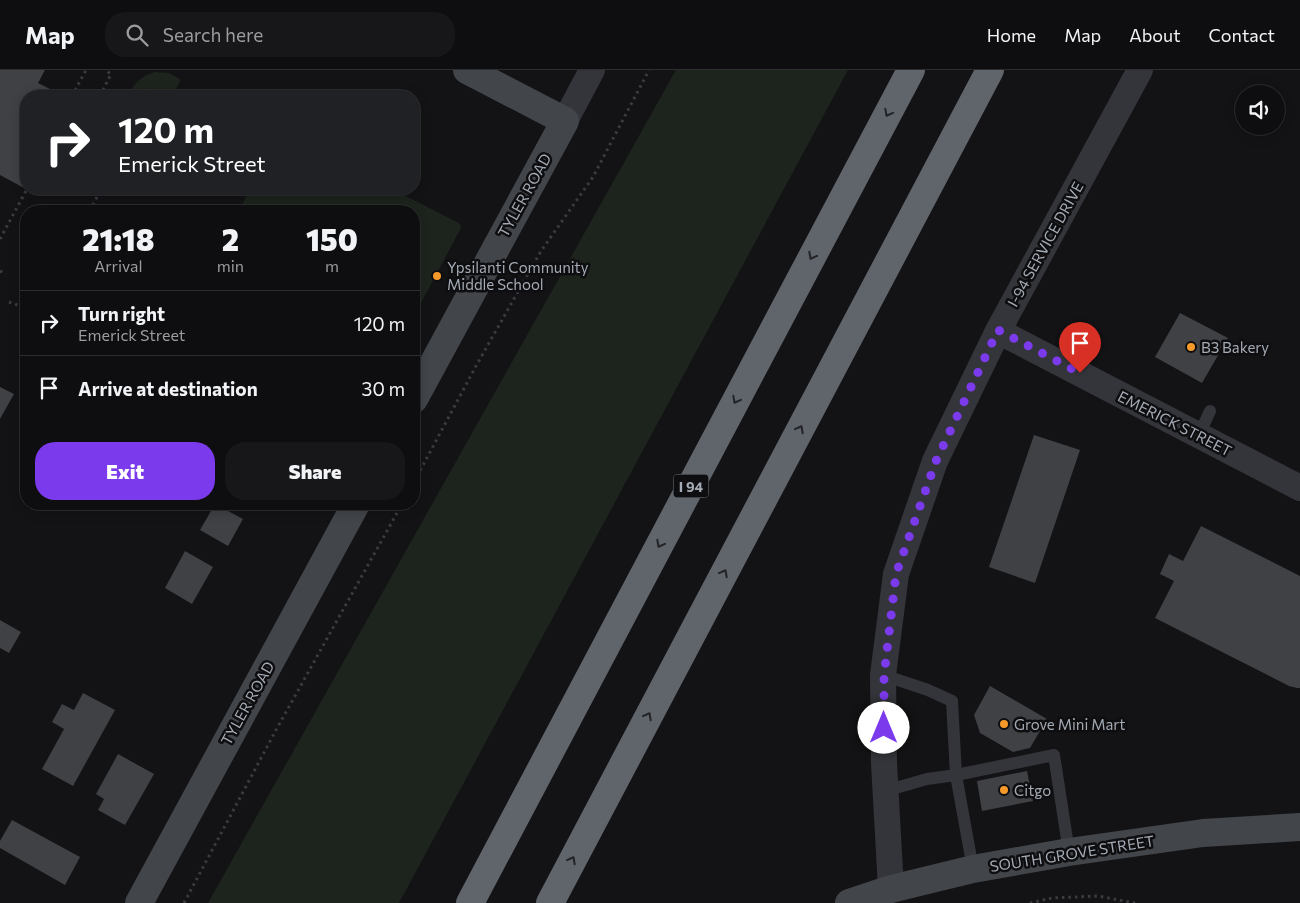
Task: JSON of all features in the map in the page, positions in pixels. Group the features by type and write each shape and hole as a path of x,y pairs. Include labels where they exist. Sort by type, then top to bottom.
{"highway":[{"name":"I 94","path":"470,903 911,70"},
{"path":"550,903 990,70"}],"street":[{"path":"467,70 565,121"},
{"name":"TYLER ROAD","path":"420,387 592,70"},
{"name":"I-94 SERVICE DRIVE","path":"892,889 884,763 884,676 896,574 936,461 998,330 1140,70"},
{"name":"EMERICK STREET","path":"998,330 1300,488"},
{"name":"TYLER ROAD","path":"139,903 353,510"},
{"name":"SOUTH GROVE STREET","path":"849,903 892,889 973,869 1070,852 1203,833 1300,827"}],"lane":[{"path":"1199,435 1210,411"},
{"path":"884,676 928,690 952,701 956,775 973,869"},
{"path":"886,791 927,779 1054,755 1070,852"}],"path":[{"path":"75,90 86,70"},
{"path":"103,90 111,74 105,70"},
{"path":"420,471 541,250 593,177 649,70"},
{"path":"0,239 24,195"},
{"path":"0,272 6,274"},
{"path":"9,302 20,306"},
{"path":"184,903 276,730 398,510"},
{"path":"1030,903 1052,898 1098,896 1136,903"}],"shaded area":[{"path":"676,70 848,70 399,903 208,903"},
{"path":"155,72 169,73 180,79 180,81 176,90 153,90 149,88 148,90 131,90 138,81"},
{"path":"247,195 404,195 457,222 461,228 420,305 420,205 242,205"}],"building":[{"path":"0,70 45,70 38,83 52,90 20,90 20,186 0,175"},
{"name":"B3 Bakery","path":"1180,313 1228,338 1202,383 1155,357"},
{"path":"0,387 14,394 0,419"},
{"path":"1034,435 1080,450 1035,583 989,567"},
{"path":"212,510 226,510 243,519 228,546 200,530"},
{"path":"1201,526 1300,576 1300,688 1289,686 1155,618 1174,581 1160,574 1169,554 1183,561"},
{"path":"185,551 213,567 192,604 165,588"},
{"path":"0,620 21,632 9,653 0,648"},
{"path":"990,686 1047,719 1030,748 1013,752 980,733 974,715"},
{"path":"83,693 115,710 73,786 42,769 64,729 52,722 62,704 74,710"},
{"path":"118,754 154,774 125,825 98,810 104,799 96,794"},
{"path":"1027,771 1033,801 982,811 977,781"},
{"path":"12,820 80,857 65,885 0,848 0,841"}],"place":[{"name":"Ypsilanti Community Middle School","path":"437,276"},
{"name":"B3 Bakery","path":"1191,347"},
{"name":"Grove Mini Mart","path":"1004,724"},
{"name":"Citgo","path":"1004,790"}],"route":[{"path":"884,728 884,676 896,574 936,461 998,330 1080,373"}]}
